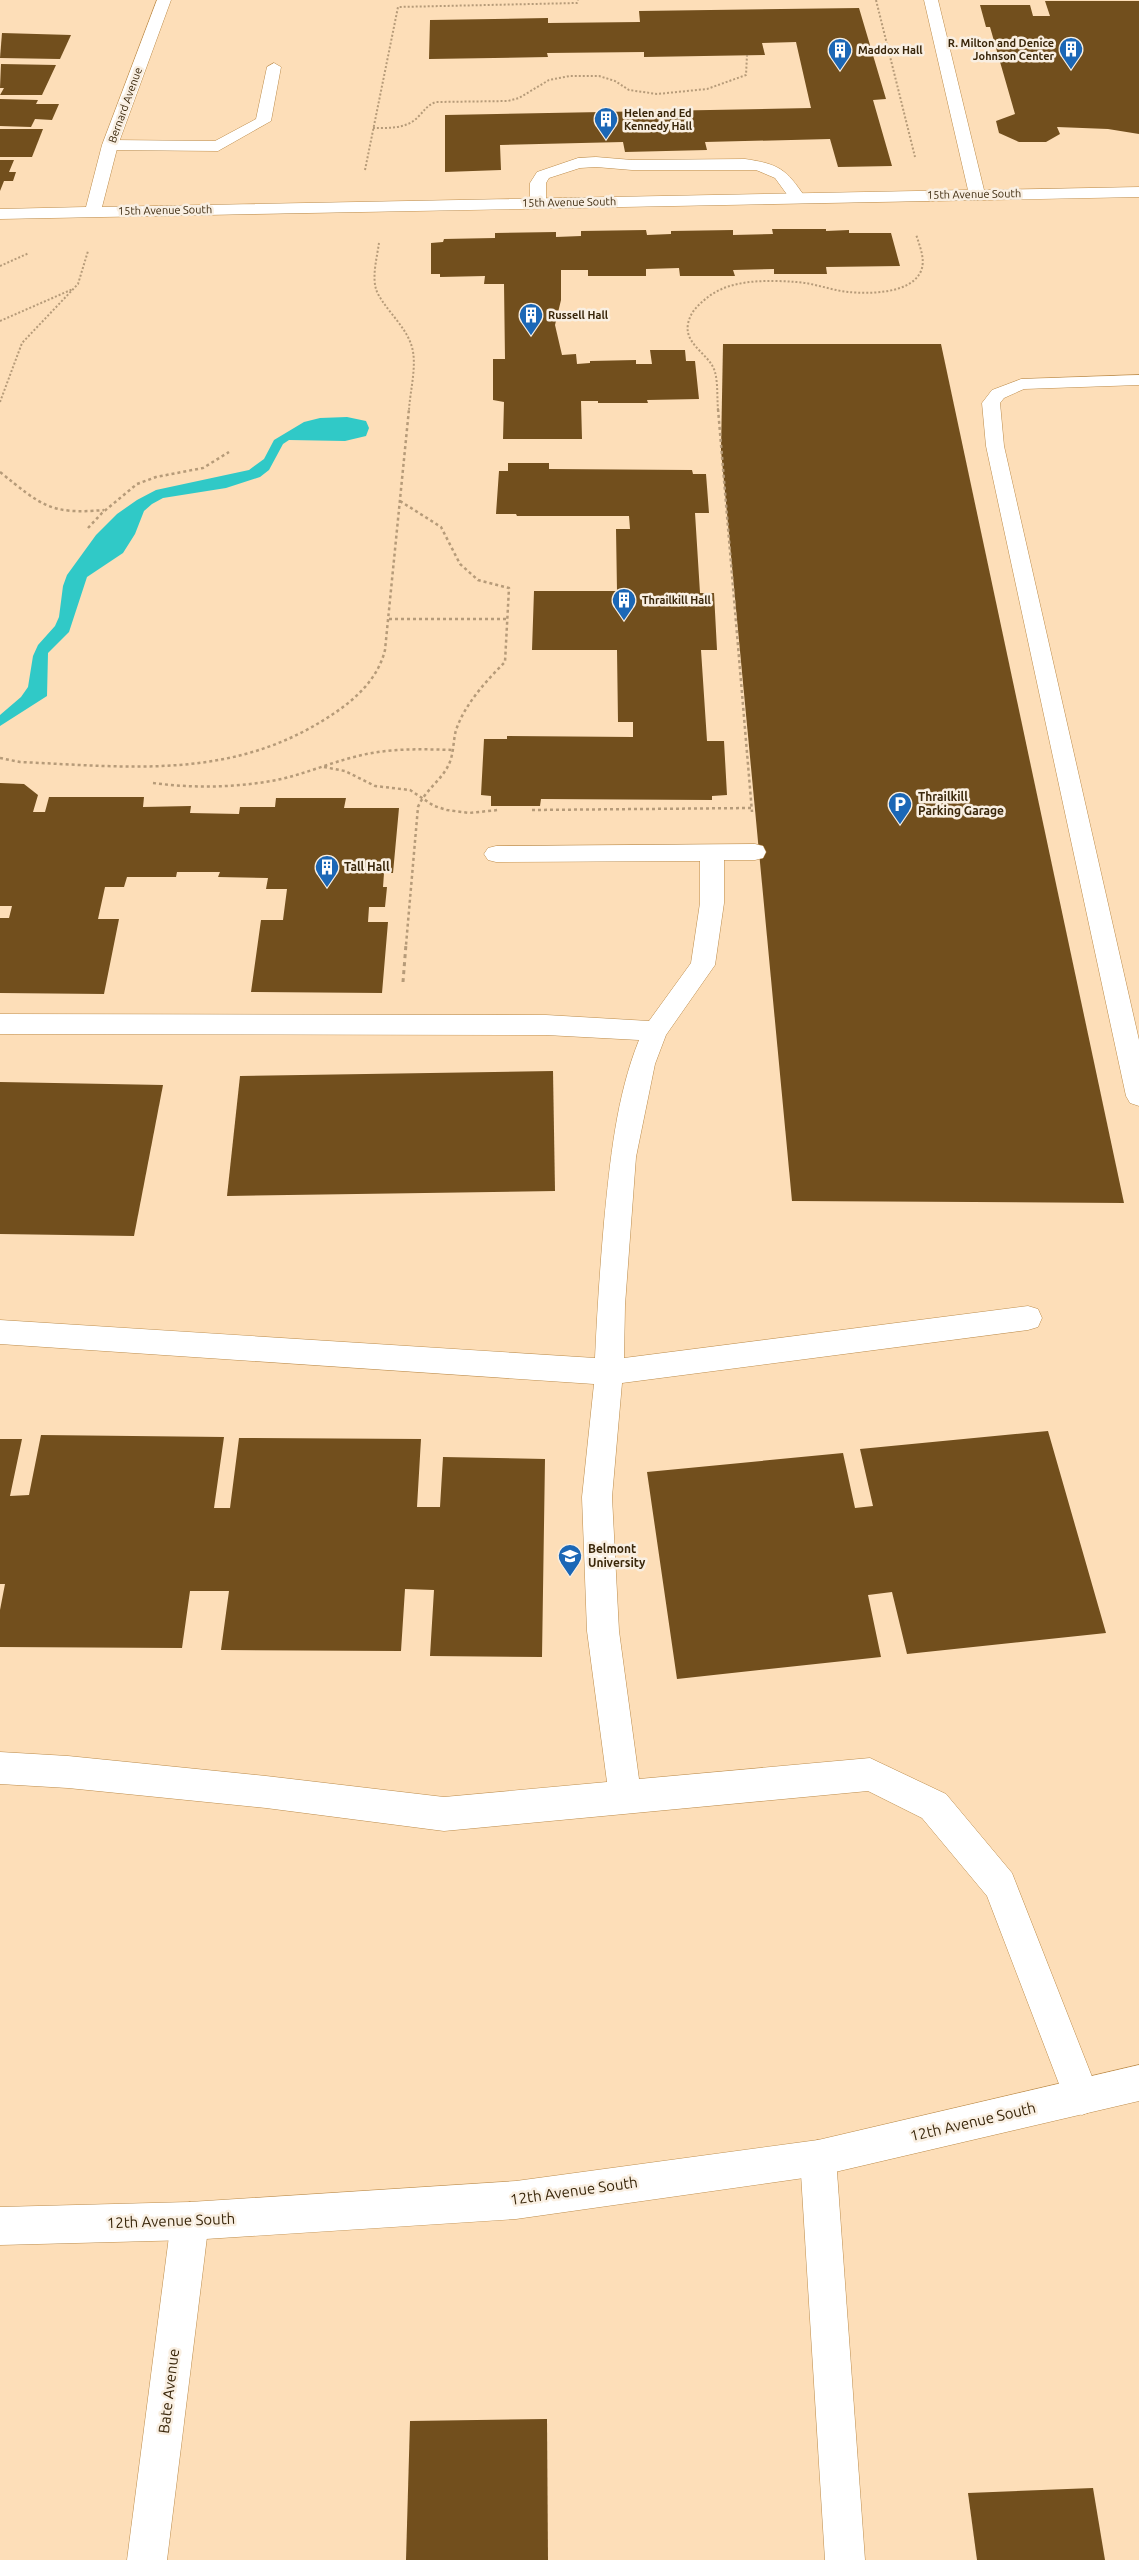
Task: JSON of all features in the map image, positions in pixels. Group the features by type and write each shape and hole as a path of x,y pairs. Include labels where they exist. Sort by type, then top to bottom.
{"street":[{"name":"Bernard Avenue","path":"93,211 110,146 164,0"},
{"path":"930,0 977,193"},
{"path":"110,146 218,146 263,121 274,67"},
{"path":"538,202 538,183 543,175 578,163 596,162 632,165 726,163 759,166 781,175 797,197"},
{"name":"15th Avenue South","path":"0,214 977,193 1139,192"},
{"path":"1139,380 1021,384 998,394 991,403 997,455 1139,1096"},
{"path":"625,1798 603,1631 597,1497 609,1372 611,1305 623,1156 642,1064 655,1031 703,965 709,936 711,911 712,852"},
{"path":"496,854 755,852"},
{"path":"0,1024 546,1025 655,1031"},
{"path":"0,1332 609,1372 1028,1318"},
{"path":"0,1768 68,1772 246,1790 444,1814 870,1774 934,1806 1000,1885 1082,2097"},
{"name":"12th Avenue South","path":"0,2226 190,2221 516,2200 818,2158 1139,2083"},
{"path":"818,2158 845,2560"},
{"name":"Bate Avenue","path":"147,2560 190,2221"}],"path":[{"path":"365,171 372,128 398,8 577,4 578,0"},
{"path":"876,0 915,159"},
{"path":"372,128 392,127 412,122 423,109 436,102 481,104 510,101 527,96 548,80 567,76 599,77 616,82 631,91 644,93 677,93 708,90 731,84 746,75 747,55"},
{"path":"0,758 20,762 56,764 187,764 221,762 254,754 283,744 311,730 355,698 370,679 382,660 389,618 413,363 412,346 404,328 376,290 375,277 383,206"},
{"path":"0,400 22,343 78,284 92,232 93,211"},
{"path":"755,852 715,372 709,360 692,341 688,324 692,314 704,300 717,292 744,283 797,282 847,292 879,291 902,286 912,282 922,266 923,259 916,234"},
{"path":"0,266 36,250"},
{"path":"0,321 74,289"},
{"path":"88,528 105,510 146,480 204,468 229,452"},
{"path":"0,472 46,508 67,514 105,510"},
{"path":"399,1025 418,808 421,798 446,770 460,721 488,677 505,662 509,588 478,580 460,564 440,527 400,501"},
{"path":"389,618 507,619"},
{"path":"153,783 172,786 237,788 290,777 348,758 390,750 453,750"},
{"path":"324,767 345,771 375,786 410,790 434,806 458,812 469,813 499,810"},
{"path":"528,810 752,808"}],"water":[{"path":"347,417 366,421 369,428 366,436 345,441 289,440 283,444 269,470 260,477 226,488 163,498 144,511 135,534 123,553 87,577 69,632 48,653 47,696 0,726 0,715 21,697 28,687 33,656 38,645 55,626 59,617 63,586 67,575 96,535 117,514 156,490 249,470 264,459 274,440 304,422 320,418"}],"building":[{"name":"R. Milton and Denice Johnson Center","path":"1045,1 1139,1 1139,134 1108,129 1057,127 1060,134 1046,142 1019,142 999,133 996,121 1015,114 990,27 986,27 980,5 1030,5 1033,16 1050,16"},
{"path":"859,8 886,99 873,100 892,166 838,167 830,139 705,142 707,150 625,152 623,142 500,145 501,170 445,172 445,115 811,108 796,42 762,43 765,55 644,57 644,52 547,53 548,57 429,59 430,20 548,18 548,23 640,22 639,11"},
{"path":"2,33 71,35 60,59 0,58"},
{"path":"1,64 56,65 42,95 0,95 4,88 0,88"},
{"path":"0,99 38,100 36,104 59,104 52,120 35,119 31,127 0,126"},
{"path":"0,129 43,129 32,157 0,157"},
{"path":"0,160 14,160 9,172 16,172 13,181 4,181 0,191"},
{"name":"Russell Hall","path":"772,229 826,229 826,231 849,230 849,233 891,233 900,266 826,267 827,274 774,274 774,269 733,270 735,276 680,276 679,268 646,269 646,276 588,276 588,270 561,270 561,300 555,325 562,355 576,354 577,364 590,363 590,361 636,360 636,364 652,364 650,350 685,350 686,361 695,361 699,399 647,400 648,403 581,401 582,439 503,439 504,402 493,400 493,359 505,359 504,284 484,284 485,276 440,277 440,274 431,274 431,243 443,242 444,239 495,238 495,233 556,232 556,237 581,236 581,231 646,230 647,235 671,234 671,231 733,230 733,235 773,234"},
{"name":"Thrailkill Parking Garage","path":"723,344 941,344 1124,1203 792,1201 721,450"},
{"name":"Thrailkill Hall","path":"508,463 549,463 549,469 692,470 693,474 706,474 709,513 695,513 700,593 714,593 717,650 701,650 707,741 724,741 727,795 712,796 712,800 541,799 540,806 491,806 491,796 481,795 484,739 507,739 507,736 633,737 633,722 618,722 617,650 532,650 534,591 617,591 616,529 630,529 629,516 517,516 516,514 496,514 499,471 508,471"},
{"name":"Tall Hall","path":"0,783 24,784 38,795 33,812 45,812 49,797 144,797 143,807 191,806 190,813 239,814 240,807 275,807 276,798 346,798 344,808 399,808 393,873 384,873 383,887 387,887 385,907 369,907 368,922 388,922 382,993 251,992 261,920 283,920 287,889 266,889 268,878 218,877 220,872 177,872 176,877 127,877 124,887 105,887 98,919 119,919 104,994 0,993 0,918 9,918 12,906 0,906"},
{"path":"553,1071 555,1191 227,1196 240,1076"},
{"path":"0,1082 163,1085 134,1236 0,1234"},
{"path":"1048,1431 1106,1633 907,1654 892,1592 868,1595 881,1657 677,1679 647,1472 843,1453 855,1508 873,1506 860,1449"},
{"path":"41,1435 224,1437 214,1508 230,1508 239,1438 421,1439 417,1507 440,1507 443,1457 545,1459 542,1657 430,1656 434,1590 405,1589 401,1651 221,1650 229,1591 190,1591 182,1648 0,1647 0,1610 5,1584 0,1584 0,1439 22,1439 10,1496 29,1495"},
{"path":"547,2419 548,2560 406,2560 410,2421"},
{"path":"1093,2488 1105,2560 977,2560 968,2493"}],"place":[{"name":"R. Milton and Denice Johnson Center","path":"1071,70"},
{"name":"Maddox Hall","path":"840,71"},
{"name":"Helen and Ed Kennedy Hall","path":"606,140"},
{"name":"Russell Hall","path":"531,336"},
{"name":"Thrailkill Hall","path":"624,621"},
{"name":"Thrailkill Parking Garage","path":"900,825"},
{"name":"Tall Hall","path":"327,888"},
{"name":"Belmont University","path":"570,1577"}]}
